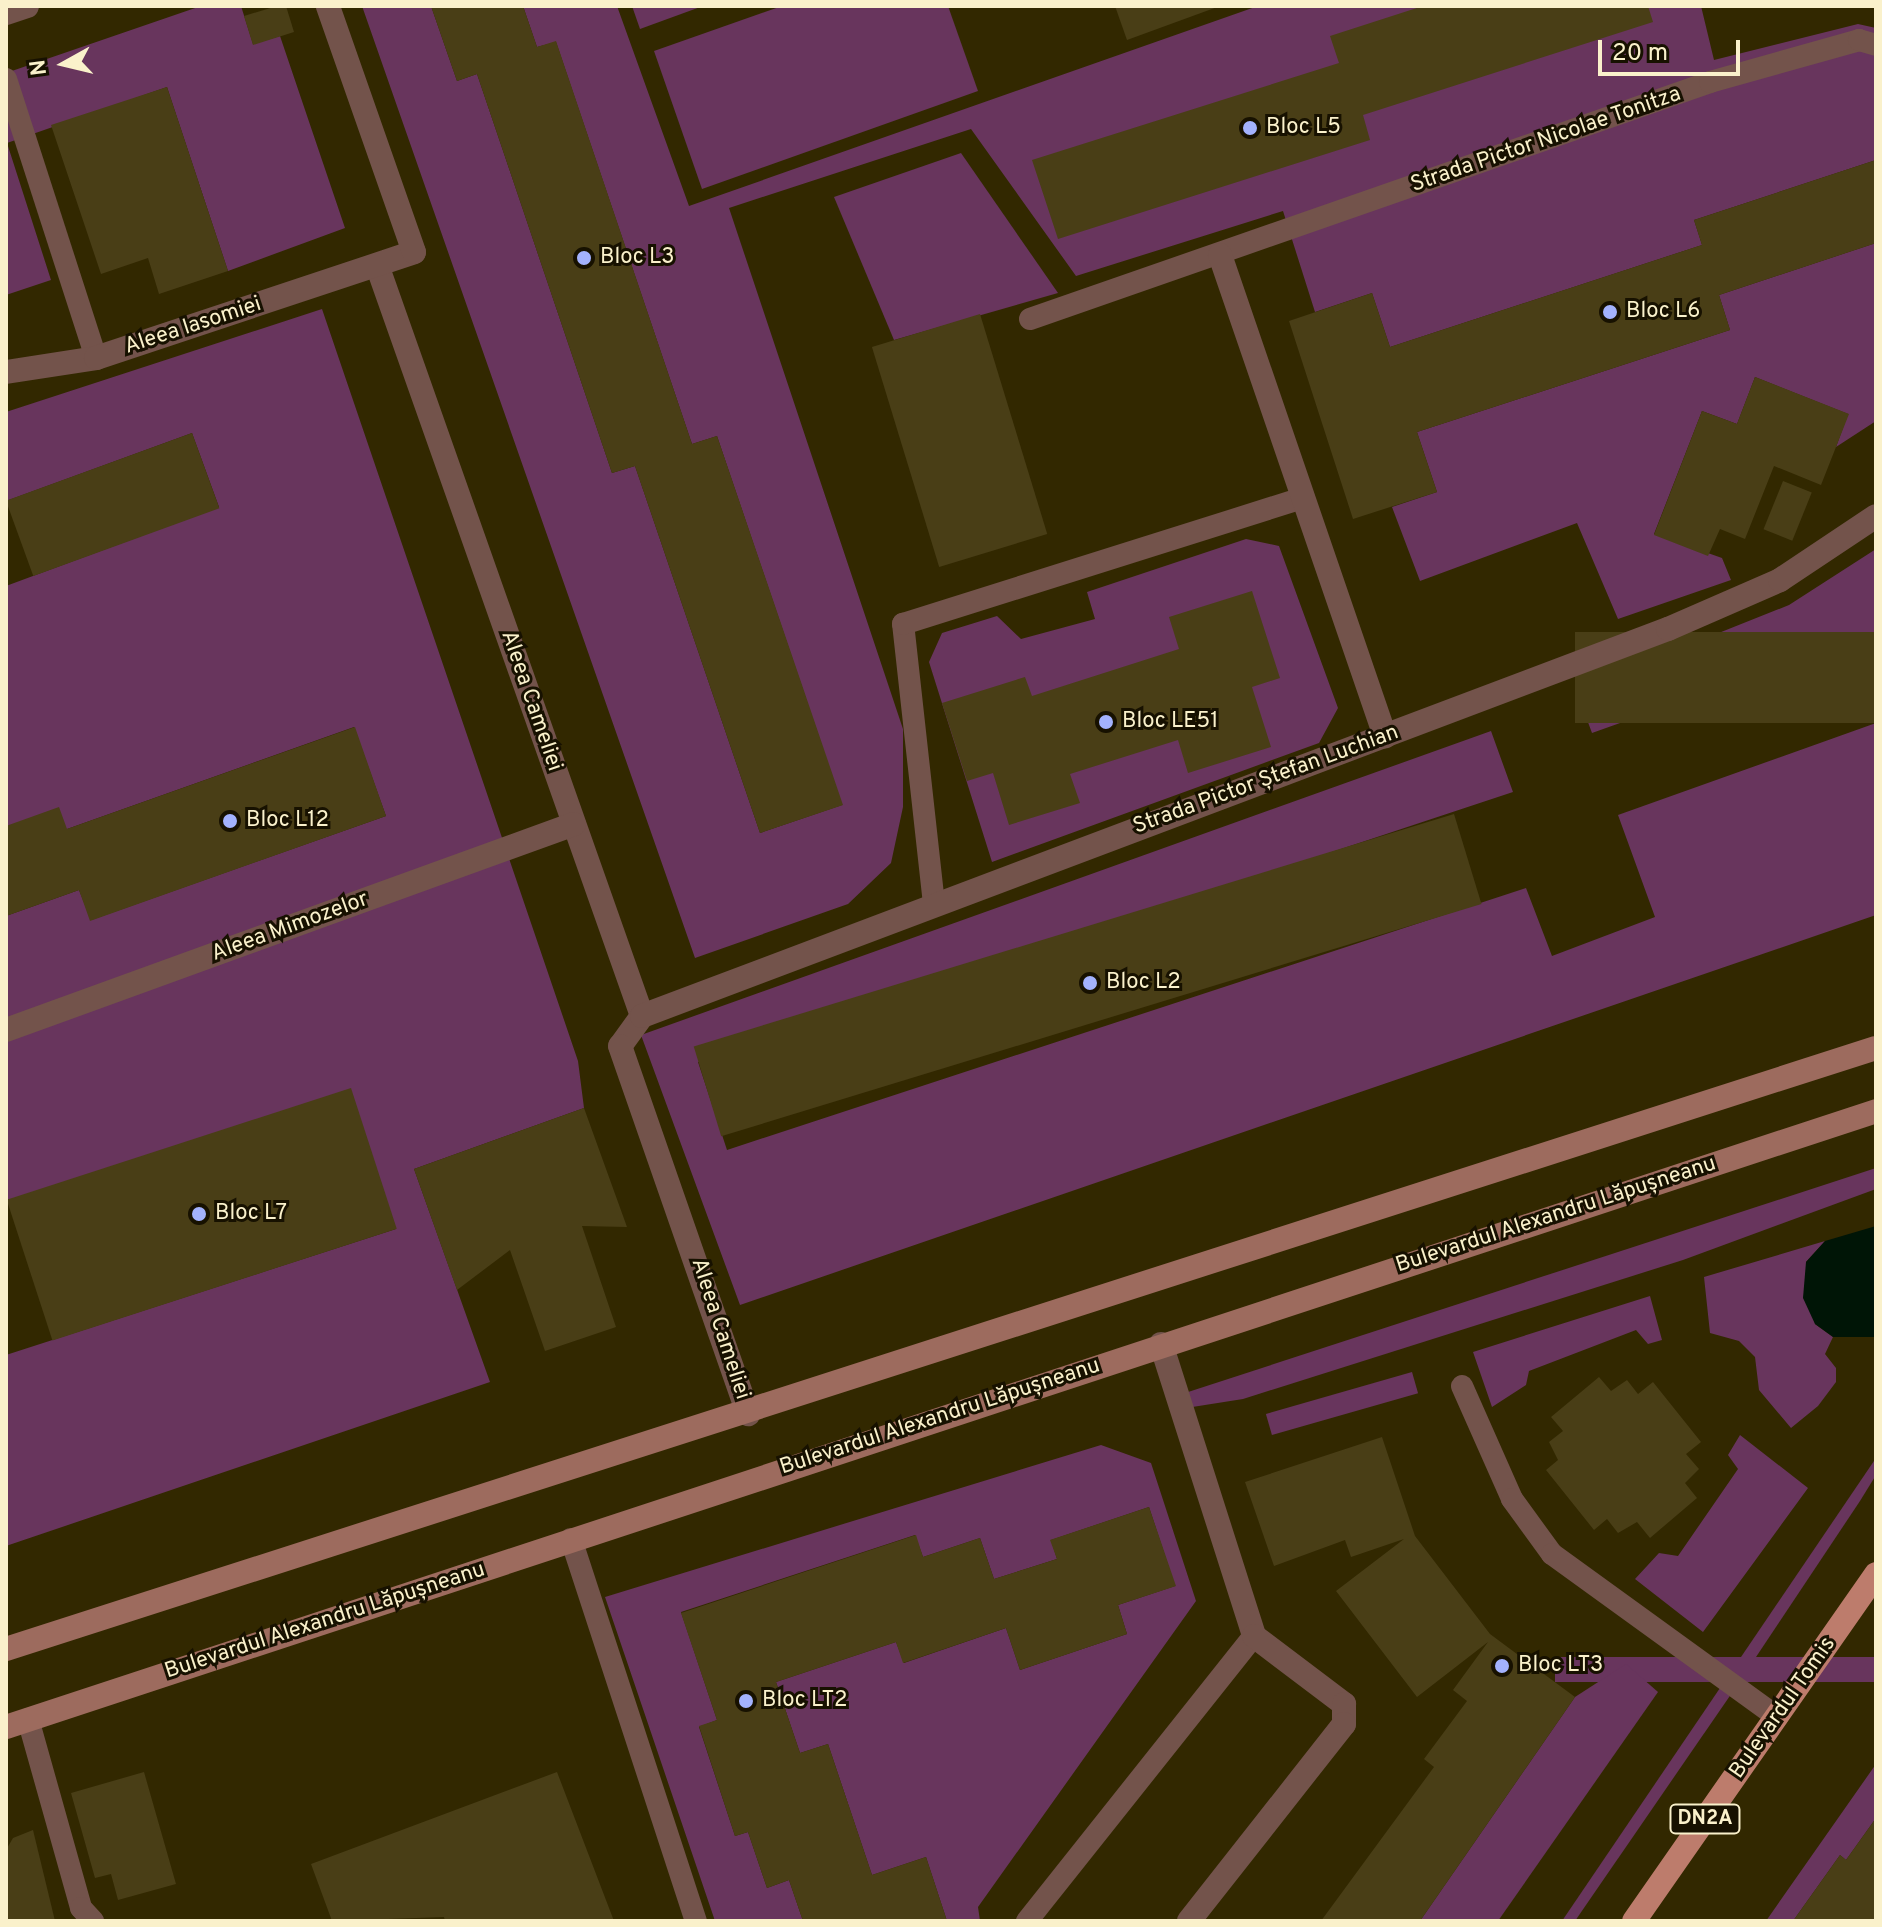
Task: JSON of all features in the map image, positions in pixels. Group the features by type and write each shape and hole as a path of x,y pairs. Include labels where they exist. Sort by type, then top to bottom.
{"main road":[{"path":"6,1649 748,1414 1876,1048"},
{"name":"Bulevardul Alexandru Lăpușneanu","path":"17,1723 1876,1111"},
{"name":"Bulevardul Tomis","path":"1634,1921 1876,1574"}],"street":[{"path":"6,13 27,6"},
{"path":"328,6 414,252 377,265"},
{"path":"1220,255 1385,736"},
{"name":"Aleea Iasomiei","path":"6,372 96,358 377,265"},
{"name":"Aleea Cameliei","path":"377,265 642,1016 620,1046 720,1321 748,1414"},
{"name":"Strada Pictor Ștefan Luchian","path":"642,1016 1668,629 1780,580 1876,516"},
{"name":"Aleea Mimozelor","path":"6,1030 574,824"},
{"path":"1161,1344 1254,1636 1344,1704 1344,1724 1189,1921"}],"lane":[{"name":"Strada Pictor Nicolae Tonitza","path":"1030,319 1710,82 1859,40 1876,45"},
{"path":"6,79 96,358"},
{"path":"934,904 903,624 1302,498"},
{"path":"1462,1386 1512,1499 1552,1554 1777,1717"},
{"path":"571,1539 696,1921"},
{"path":"1027,1921 1254,1636"},
{"path":"17,1723 81,1908 93,1921"}],"shaded area":[{"path":"201,6 241,6 253,44 280,36 345,228 228,271 167,87 7,143 51,280 6,295 6,73"},
{"path":"362,6 431,6 457,81 477,74 612,473 635,466 760,833 842,805 717,436 692,444 556,42 537,47 523,6 617,6 689,206 1258,6 1701,6 1714,60 1858,24 1876,28 1876,160 1694,220 1702,245 1390,347 1372,293 1315,312 1283,211 1076,276 971,129 729,208 903,729 903,807 891,863 848,904 695,958"},
{"path":"632,6 703,6 640,29"},
{"path":"782,6 948,6 978,91 702,189 654,51"},
{"path":"961,153 1058,293 894,340 834,197"},
{"path":"1876,243 1876,421 1836,447 1848,414 1755,377 1737,424 1702,411 1654,534 1722,558 1731,580 1618,619 1577,523 1420,581 1392,507 1437,492 1417,432 1730,330 1719,295"},
{"path":"322,309 578,1061 584,1108 414,1169 490,1382 6,1546 6,1355 396,1229 6,1199 6,916 79,890 91,920 386,816 354,727 67,829 6,826 6,586 219,507 192,433 6,501 6,412"},
{"path":"1246,539 1279,546 1338,708 1319,743 992,862 929,662 942,633 997,616 1021,639 1095,619 1087,592"},
{"path":"1876,549 1875,632 1592,733 1576,690 1789,605"},
{"path":"1876,723 1876,915 740,1305 641,1035 1491,731 1513,792 698,1062 727,1150 1526,888 1552,956 1655,917 1618,815"},
{"path":"1876,1168 1876,1189 1683,1260 1243,1399 1186,1408 1185,1393"},
{"path":"1876,1226 1876,1337 1833,1337 1815,1324 1803,1298 1806,1262 1825,1241"},
{"path":"1825,1241 1806,1262 1815,1324 1833,1337 1825,1354 1836,1368 1836,1382 1818,1406 1791,1428 1759,1390 1755,1357 1739,1341 1710,1333 1704,1277"},
{"path":"1650,1296 1662,1340 1648,1344 1636,1330 1529,1371 1526,1385 1492,1407 1473,1352"},
{"path":"1412,1372 1418,1393 1272,1435 1266,1414"},
{"path":"1740,1435 1808,1488 1703,1632 1635,1579 1659,1553 1678,1556 1738,1469 1728,1455"},
{"path":"1101,1445 1151,1463 1196,1601 978,1907 980,1921 947,1921 926,1857 872,1875 828,1744 800,1753 776,1682 896,1642 904,1663 1006,1628 1020,1670 1127,1634 1118,1605 1175,1586 1149,1507 1051,1540 1057,1559 994,1579 980,1538 923,1557 915,1535 681,1612 717,1720 699,1727 735,1836 748,1832 767,1888 789,1880 803,1921 715,1921 605,1597"},
{"path":"1876,1458 1876,1475 1736,1687 1575,1921 1562,1921"},
{"path":"1555,1657 1876,1657 1876,1682 1555,1682"},
{"path":"1626,1664 1658,1692 1498,1921 1420,1921 1575,1697"},
{"path":"1876,1764 1876,1818 1846,1860 1840,1855 1793,1921 1766,1921"}],"building":[{"path":"286,6 294,32 253,45 244,16"},
{"name":"Bloc L3","path":"431,6 523,6 537,47 556,41 692,444 717,436 843,805 760,833 635,466 612,473 477,74 457,81"},
{"path":"1115,6 1220,6 1127,40"},
{"name":"Bloc L5","path":"1423,6 1648,6 1653,22 1363,115 1370,140 1058,239 1032,160 1339,63 1330,36"},
{"path":"167,87 228,271 159,294 148,258 101,274 51,125"},
{"name":"Bloc L6","path":"1876,160 1876,243 1719,295 1730,330 1417,432 1437,492 1353,519 1289,321 1372,293 1390,347 1702,245 1694,220"},
{"path":"980,314 1047,534 939,567 872,347"},
{"path":"1755,377 1849,414 1821,485 1774,466 1745,539 1720,529 1708,556 1654,535 1702,411 1737,424"},
{"path":"192,433 219,508 33,576 6,501"},
{"path":"1783,481 1812,493 1792,541 1764,529"},
{"name":"Bloc LE51","path":"1252,591 1280,678 1252,687 1271,747 1188,773 1178,740 1070,774 1080,803 1009,825 993,773 967,781 942,703 1025,677 1032,696 1179,649 1169,617"},
{"path":"1575,632 1876,632 1876,723 1575,723"},
{"name":"Bloc L12","path":"355,727 386,816 90,921 79,890 6,916 6,826 59,807 67,829"},
{"name":"Bloc L2","path":"1454,814 1481,904 721,1136 694,1046"},
{"name":"Bloc L7","path":"351,1088 397,1229 52,1341 7,1200"},
{"path":"584,1108 627,1227 582,1226 616,1327 545,1351 510,1250 457,1290 414,1169"},
{"path":"1599,1377 1611,1391 1627,1380 1638,1394 1653,1382 1701,1442 1686,1454 1699,1469 1685,1483 1697,1498 1650,1538 1637,1522 1618,1533 1607,1519 1594,1530 1546,1470 1558,1460 1549,1442 1563,1431 1551,1417"},
{"name":"Bloc LT3","path":"1382,1437 1415,1536 1490,1634 1575,1697 1420,1921 1321,1921 1434,1767 1424,1759 1467,1701 1453,1690 1488,1642 1417,1697 1336,1591 1404,1539 1351,1557 1345,1540 1274,1566 1245,1482"},
{"name":"Bloc LT2","path":"1149,1507 1176,1586 1118,1605 1127,1634 1020,1670 1006,1628 903,1663 896,1642 776,1682 800,1753 828,1744 872,1875 926,1857 947,1921 803,1921 789,1880 767,1888 748,1832 735,1836 699,1726 717,1720 681,1613 916,1535 923,1557 980,1538 994,1579 1057,1559 1050,1540"},
{"path":"144,1772 176,1884 118,1900 111,1874 95,1878 71,1793"},
{"path":"557,1772 614,1921 445,1921 444,1917 332,1921 311,1864"},
{"path":"1876,1818 1876,1921 1793,1921 1840,1855 1846,1860"},
{"path":"33,1830 55,1921 6,1921 6,1850 13,1838"}],"place":[{"name":"Bloc L5","path":"1250,128"},
{"name":"Bloc L3","path":"584,258"},
{"name":"Bloc L6","path":"1610,312"},
{"name":"Bloc LE51","path":"1106,722"},
{"name":"Bloc L12","path":"230,821"},
{"name":"Bloc L2","path":"1090,983"},
{"name":"Bloc L7","path":"199,1214"},
{"name":"Bloc LT3","path":"1502,1666"},
{"name":"Bloc LT2","path":"746,1701"}]}
